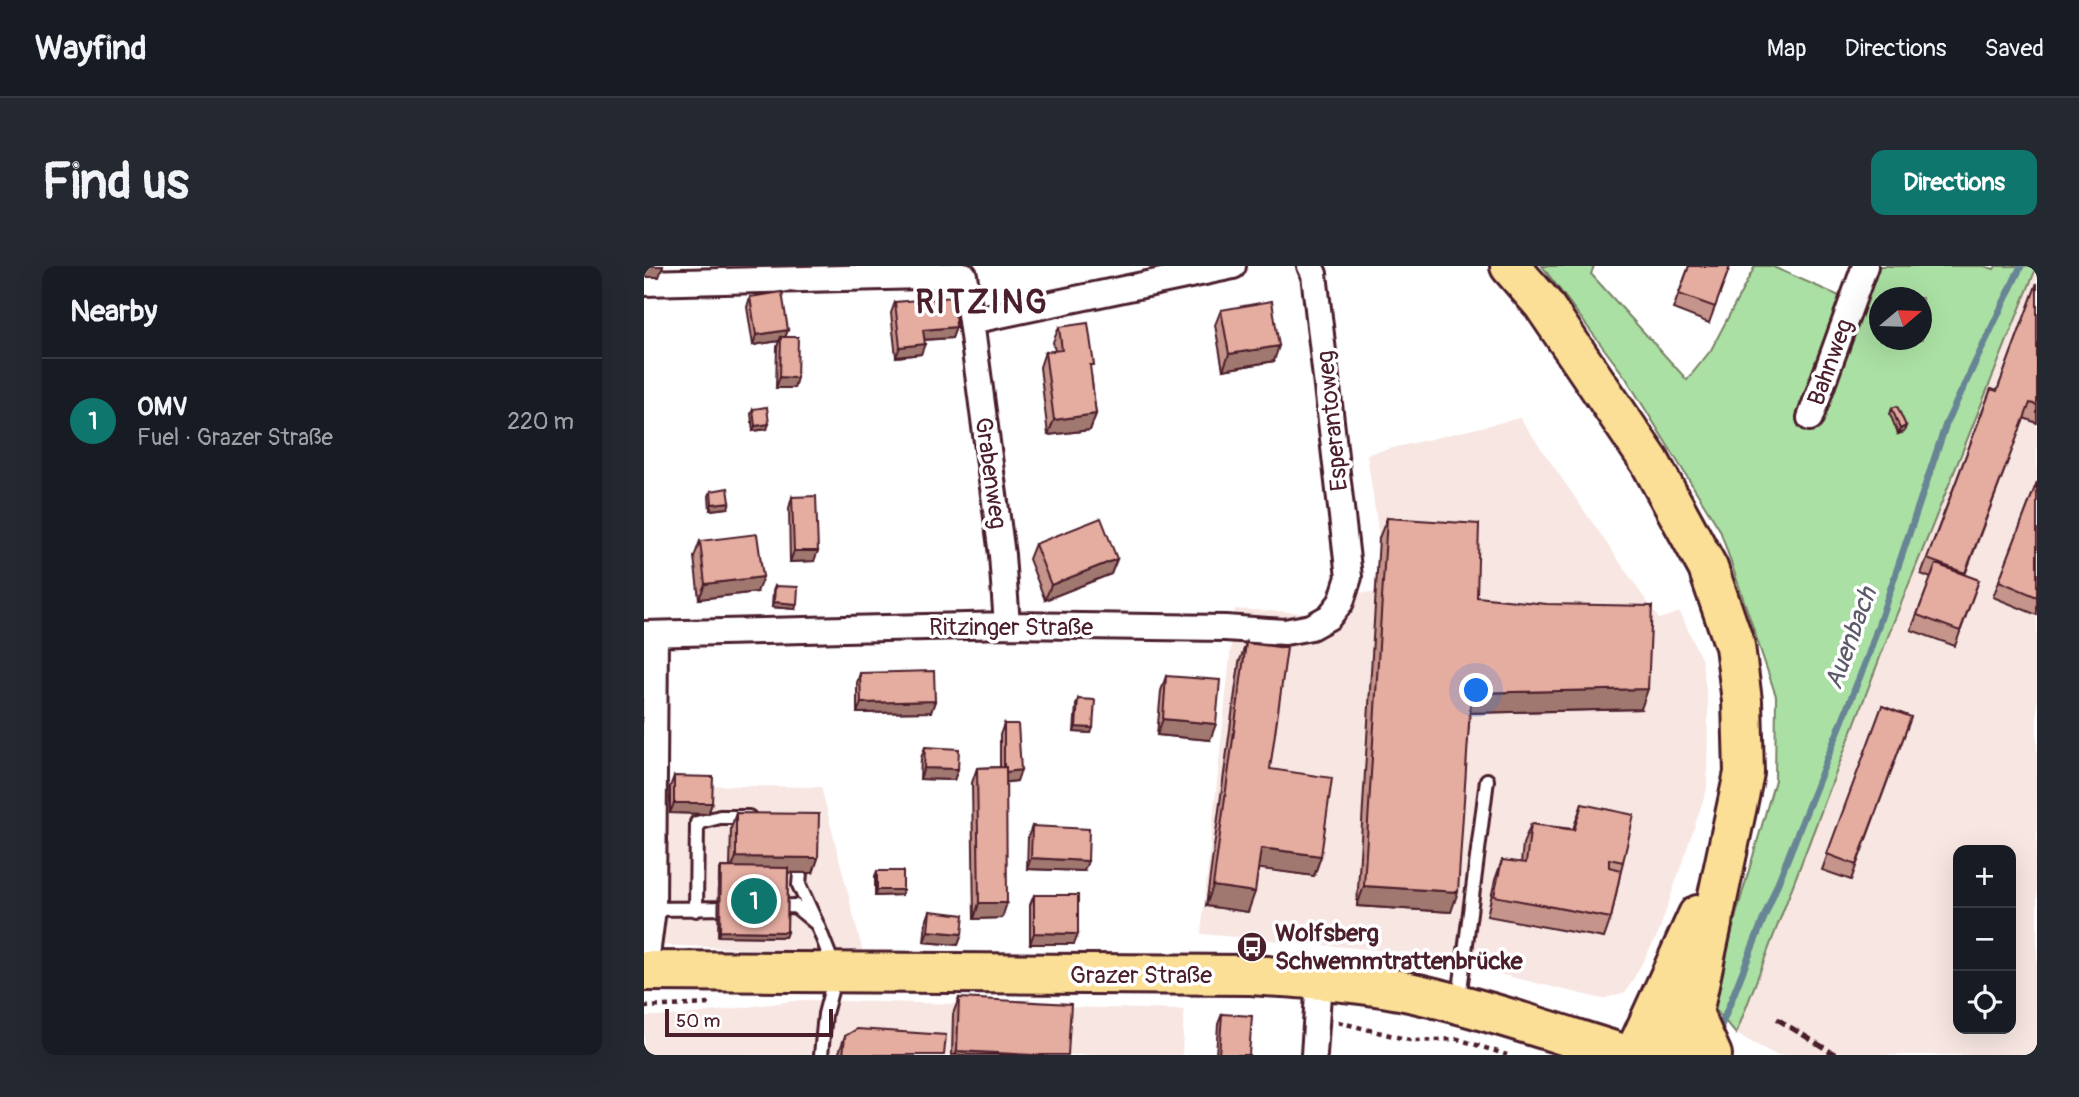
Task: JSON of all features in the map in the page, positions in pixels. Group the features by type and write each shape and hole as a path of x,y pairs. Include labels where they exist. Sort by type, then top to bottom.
{"main road":[{"path":"1510,266 1543,304 1650,462 1708,568 1735,646 1742,701 1745,773 1693,1013 1680,1044 1669,1055"},
{"path":"1634,1055 1727,853"},
{"name":"Grazer Straße","path":"644,971 1251,975 1319,979 1398,990 1458,1004 1627,1055"},
{"path":"1693,1013 1712,1055"}],"street":[{"path":"644,283 964,275 971,321 1233,266"},
{"name":"Esperantoweg","path":"1310,266 1314,274 1349,577"},
{"name":"Bahnweg","path":"1810,418 1865,266"},
{"name":"Grabenweg","path":"971,321 1002,555 1007,625"},
{"name":"Ritzinger Straße","path":"649,634 1007,625 1225,628 1284,632 1311,627 1329,617 1341,602 1349,577"},
{"path":"644,971 653,909 649,634"},
{"path":"1314,1055 1319,979"}],"lane":[{"path":"1458,1004 1487,780"},
{"path":"696,910 697,823 720,817 761,817"},
{"path":"800,873 800,886 836,972 825,1014 821,1055"},
{"path":"653,909 795,906 817,924"}],"path":[{"path":"644,1007 679,1008 717,1003"},
{"path":"1317,1016 1413,1041 1458,1039 1507,1055"}],"shaded area":[{"path":"2037,268 2037,1055 1776,1055 1736,1034 1892,626"},
{"path":"1520,418 1659,619 1680,612 1702,661 1708,706 1707,789 1658,934 1626,992 1602,999 1413,953 1201,934 1235,609 1308,613 1337,591 1374,593 1379,538 1367,454"},
{"path":"665,785 821,787 863,953 660,945"},
{"path":"802,1000 1184,1010 1182,1055 644,1055 644,1016 678,1016"}],"green space":[{"path":"1542,266 1594,266 1591,274 1687,380 1711,350 1755,266 1771,266 1862,306 1869,288 1869,350 1932,350 1932,287 1870,287 1878,266 1984,266 1994,269 1996,266 2037,266 1892,626 1736,1034 1714,1008 1736,915 1775,780 1776,696 1720,530 1626,378"}],"building":[{"path":"1689,266 1730,266 1715,307 1679,294"},
{"path":"2037,283 2037,405 2030,403 1965,573 1927,559 1991,389 1997,391"},
{"path":"782,292 788,330 756,335 750,297"},
{"path":"954,297 956,327 923,330 925,344 900,347 895,302"},
{"path":"1272,301 1279,346 1229,354 1221,310"},
{"path":"1088,323 1094,365 1090,365 1096,414 1054,420 1045,352 1062,350 1059,327"},
{"path":"781,337 798,337 797,378 780,377"},
{"path":"1897,406 1906,426 1900,429 1892,408"},
{"path":"767,407 769,424 755,426 753,409"},
{"path":"2037,482 2037,597 1999,581"},
{"path":"728,488 730,502 712,504 711,491"},
{"path":"816,496 818,551 794,551 792,497"},
{"path":"1101,518 1117,559 1051,585 1035,544"},
{"path":"1387,518 1479,524 1477,597 1547,604 1652,606 1648,689 1471,693 1458,892 1364,886"},
{"path":"757,534 763,577 705,584 700,541"},
{"path":"1936,564 1979,580 1960,631 1917,615"},
{"path":"775,586 798,587 797,604 774,602"},
{"path":"1246,643 1287,648 1270,769 1332,778 1321,856 1261,848 1255,892 1213,886"},
{"path":"934,671 935,701 861,703 860,673"},
{"path":"1166,676 1220,680 1216,724 1163,719"},
{"path":"1078,699 1095,700 1093,728 1076,727"},
{"path":"1882,706 1911,717 1856,865 1827,854"},
{"path":"1004,724 1018,724 1021,770 1006,772 1004,767"},
{"path":"925,747 959,749 958,769 924,768"},
{"path":"1006,767 1007,903 979,903 977,768"},
{"path":"674,776 713,777 712,803 674,803"},
{"path":"1582,804 1634,815 1623,862 1609,859 1609,867 1621,870 1611,918 1494,896 1502,860 1526,863 1531,824 1574,830"},
{"path":"736,813 819,814 818,858 736,857"},
{"path":"1032,826 1089,829 1088,861 1031,858"},
{"path":"721,867 788,868 787,932 720,931"},
{"path":"877,871 903,871 903,890 877,890"},
{"path":"1034,895 1078,895 1078,934 1034,933"},
{"path":"930,911 964,915 962,934 928,931"},
{"path":"959,998 1071,1004 1068,1055 957,1051"},
{"path":"1222,1014 1252,1016 1249,1055 1219,1055"},
{"path":"857,1029 946,1035 944,1055 843,1055 845,1036"}],"waterway":[{"name":"Auenbach","path":"1721,1026 1868,656 1946,424 2021,266"}],"railway":[{"path":"1777,1019 1836,1055"}],"place":[{"name":"OMV","path":"754,901"},
{"name":"Wolfsberg Schwemmtrattenbrücke","path":"1252,947"}],"district":[{"name":"RITZING","path":"982,302"}]}
